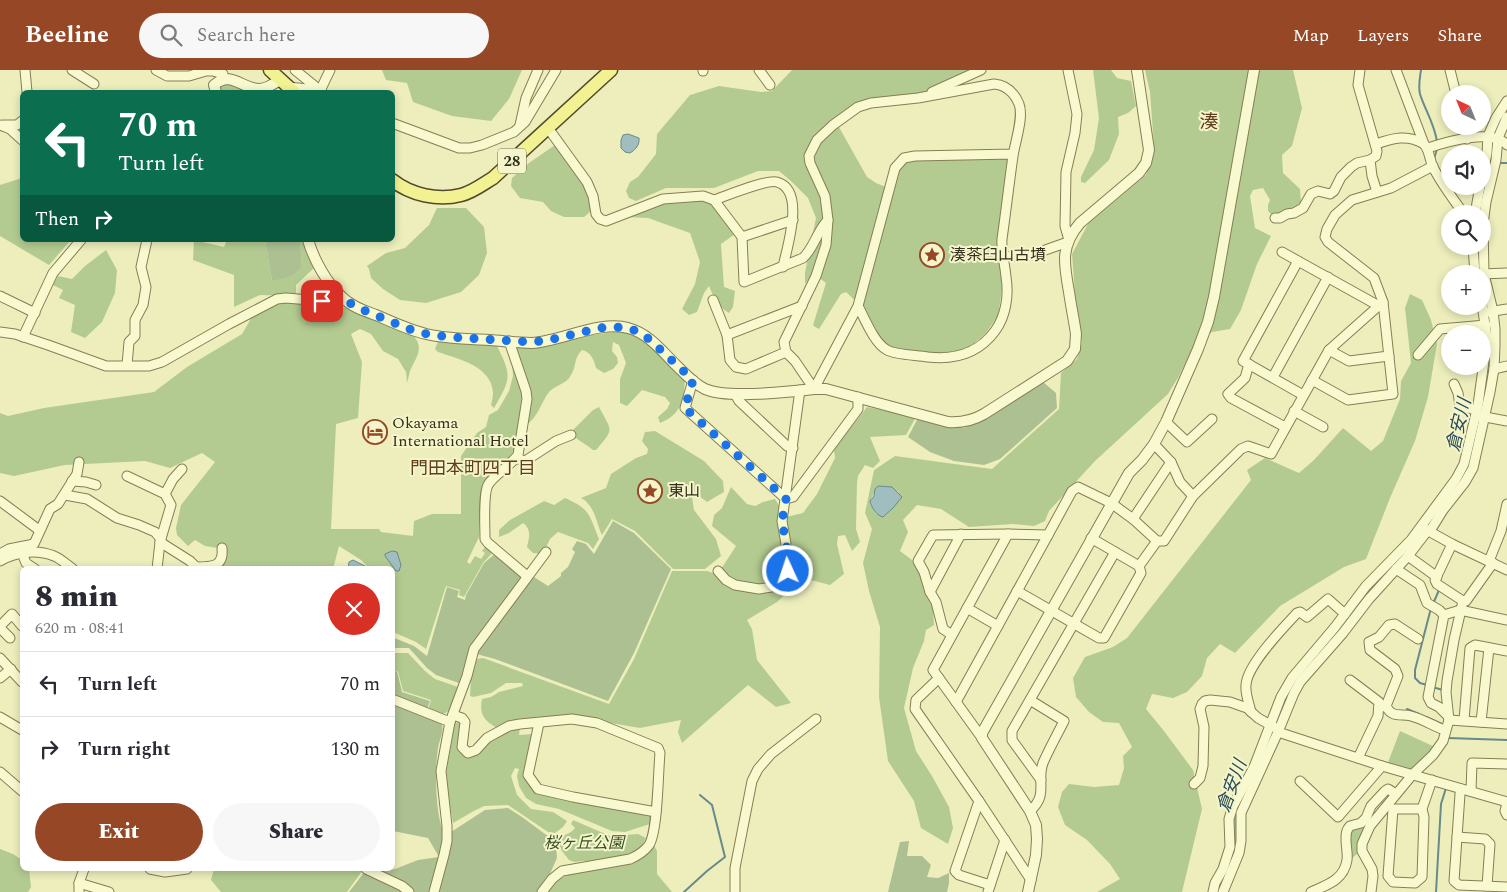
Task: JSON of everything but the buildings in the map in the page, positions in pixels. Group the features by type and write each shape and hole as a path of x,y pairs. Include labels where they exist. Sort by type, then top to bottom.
{"main road":[{"path":"270,70 287,87"},
{"name":"28","path":"395,182 411,191 426,196 461,195 477,188 493,178 610,70"}],"street":[{"path":"25,70 27,90"},
{"path":"72,70 94,84"},
{"path":"156,70 167,76 189,76 206,71 234,74 250,87 258,90 287,87 312,90"},
{"path":"295,70 319,90"},
{"path":"320,90 330,70"},
{"path":"519,127 526,98 538,70"},
{"path":"395,124 459,148 482,145 514,132 525,122 556,70"},
{"path":"759,70 770,85"},
{"path":"918,98 981,70"},
{"path":"1068,70 1077,114 1075,133 1066,172 1065,226 1068,241"},
{"path":"309,242 325,276 341,297 356,307 409,329 427,334 532,342 600,328 628,328 639,332 649,339 704,389 735,394 814,388 826,389 948,422 963,422 984,414 1060,367 1073,353 1076,340 1064,268 1064,256 1068,241 1080,223 1139,173 1149,156 1149,144 1137,70"},
{"path":"982,738 985,726 1111,503 1129,473 1154,444 1166,422 1198,349 1208,322 1214,297 1254,70"},
{"path":"1275,218 1294,213 1303,208 1312,194 1318,191 1330,194 1334,191 1340,178 1351,167 1376,156 1376,144 1358,85 1360,70"},
{"path":"1396,70 1431,146 1433,166 1458,205"},
{"path":"1450,70 1454,85"},
{"path":"215,90 214,85 222,74"},
{"path":"814,388 795,361 786,352 784,342 816,276 826,245 828,220 825,196 810,163 809,156 817,140 833,125 858,107 871,103 918,98 994,84 1003,85 1012,92 1020,105 1020,116 1001,246 1007,278 1006,304 1003,317 995,332 981,345 967,354 940,358 888,351 878,344 858,306"},
{"path":"1486,205 1496,160 1494,137 1496,118 1507,101"},
{"path":"1490,145 1507,119"},
{"path":"0,125 17,125 20,123"},
{"path":"0,125 10,129 20,138"},
{"path":"548,128 587,182 596,214 600,219 606,221 663,199 703,196 714,200 742,237 744,282 803,258 828,220"},
{"path":"1466,135 1467,139"},
{"path":"1376,144 1404,137 1412,138 1431,146 1467,139 1494,137 1507,144"},
{"path":"814,388 858,306 891,177 895,168 904,158 1013,154"},
{"path":"1370,160 1372,176 1378,192"},
{"path":"1312,380 1348,400 1393,394 1381,304 1374,278 1324,237 1335,215 1352,200 1391,188 1433,166"},
{"path":"714,200 764,183 776,181 784,186 792,197 793,220 783,267"},
{"path":"742,237 793,220"},
{"path":"1003,257 1031,255 1068,241"},
{"path":"23,337 53,273 79,242"},
{"path":"127,365 129,342 134,336 135,320 143,305 146,288 141,267 147,242"},
{"path":"1282,252 1381,304"},
{"path":"1298,261 1243,361 1304,394"},
{"path":"1491,273 1507,273"},
{"path":"1273,377 1328,277"},
{"path":"0,296 34,313"},
{"path":"0,332 23,337 106,366 149,366 162,362 277,299 334,302 341,297"},
{"path":"714,300 727,334 730,360 736,367 746,369 786,352"},
{"path":"956,702 1072,491 1078,487 1111,503 1157,541 1164,541 1193,496 1241,449 1248,446 1271,454 1329,350 1381,304"},
{"path":"727,334 802,306"},
{"path":"1491,310 1507,308"},
{"path":"1486,325 1487,315"},
{"path":"1219,888 1230,847 1229,819 1233,806 1254,766 1281,697 1292,678 1366,586 1426,529 1462,469 1494,369 1495,346 1489,315"},
{"path":"1418,355 1441,329"},
{"path":"509,341 526,391 526,399 518,455 513,462 488,484 486,491 485,539 527,576"},
{"path":"1329,350 1349,361 1389,356"},
{"path":"1249,364 1245,378 1228,394 1231,398 1285,427"},
{"path":"1494,369 1507,366"},
{"path":"1480,415 1484,375"},
{"path":"693,380 685,408 786,499"},
{"path":"1454,384 1460,406 1480,415 1507,421"},
{"path":"718,571 726,580 735,585 759,589 778,586 782,583 788,571 789,561 782,521 800,390"},
{"path":"735,394 739,401 787,446 793,448"},
{"path":"786,499 793,497 858,409 858,397"},
{"path":"1294,411 1323,427"},
{"path":"1166,422 1187,442 1212,419"},
{"path":"516,458 525,461 556,441 571,435"},
{"path":"1154,444 1171,462 1180,482 1193,496"},
{"path":"0,554 9,549 34,544 50,509 58,504 65,495 77,474 79,462"},
{"path":"1133,520 1171,462"},
{"path":"166,494 174,479 182,470"},
{"path":"127,476 166,494 171,505 160,540 157,566"},
{"path":"72,481 96,485"},
{"path":"65,495 87,498 117,518 139,524 155,532 160,540 190,561 194,566"},
{"path":"0,501 39,530"},
{"path":"1371,892 1372,868 1362,851 1366,831 1413,774 1429,760 1445,736 1447,681 1462,608 1491,561 1504,532 1507,505"},
{"path":"1426,529 1452,544 1507,570"},
{"path":"930,592 961,534"},
{"path":"1008,534 933,670 982,738 1030,811 1036,825 1036,855 1028,892"},
{"path":"952,635 943,629 936,602 918,561 933,535 1048,535"},
{"path":"1017,591 1099,638 1104,638 1141,573 1139,566 1092,538"},
{"path":"1139,566 1157,541"},
{"path":"1219,888 1236,862 1239,852 1241,813 1300,682 1343,633 1376,590 1408,556 1412,544"},
{"path":"1452,544 1437,577 1437,584 1462,608 1507,620"},
{"path":"211,566 221,561 223,556 222,548"},
{"path":"434,892 444,855 447,826 441,771 443,756 452,718 467,676 474,649 546,552"},
{"path":"1041,780 1012,740 1012,731 1114,552"},
{"path":"0,561 8,556 38,553 54,556 69,566"},
{"path":"23,555 26,563 30,566"},
{"path":"1408,556 1437,577"},
{"path":"1396,569 1420,585 1427,603 1444,615"},
{"path":"1251,712 1246,685 1248,677 1263,651 1297,613 1300,612 1306,617 1328,598 1345,614"},
{"path":"967,608 998,626"},
{"path":"1444,615 1462,608"},
{"path":"10,638 0,627 12,614 20,624"},
{"path":"1444,615 1428,697 1431,703 1439,707 1447,716 1464,720 1507,724"},
{"path":"1358,758 1398,676 1395,669 1370,650 1368,642 1379,637 1389,625 1395,624 1418,639"},
{"path":"1464,720 1470,648 1475,645 1507,651"},
{"path":"1481,722 1489,648"},
{"path":"0,658 20,680"},
{"path":"0,678 11,669"},
{"path":"939,678 916,700 915,709 1031,880"},
{"path":"1350,680 1388,711 1401,716 1409,714 1442,729"},
{"path":"395,700 452,718 462,718 465,722 462,747 468,754 476,750 487,738 510,726 572,719 597,723 658,748 660,753 656,812 651,841 648,847 630,859 562,871 552,879 542,892"},
{"path":"1030,700 1064,721 1042,765 1038,804 1030,811"},
{"path":"1194,784 1200,778 1203,766 1204,727 1200,709 1205,701 1210,700 1230,702 1247,708 1278,731 1507,806"},
{"path":"0,717 20,729"},
{"path":"735,892 734,868 752,780 758,769 771,754 816,719"},
{"path":"539,723 528,775 538,789 656,812"},
{"path":"1507,764 1472,763 1463,791 1454,881 1459,885 1507,887"},
{"path":"1300,781 1338,817 1382,766"},
{"path":"0,772 20,790"},
{"path":"1393,809 1388,876 1392,882 1414,883 1422,877 1424,817 1422,809 1431,782"},
{"path":"1311,892 1333,883 1343,872 1347,859 1347,830 1350,826 1361,823 1366,818 1371,806 1385,790 1388,789 1396,794"},
{"path":"979,801 955,871 959,875 989,888 1005,840"},
{"path":"1383,810 1422,809"},
{"path":"1457,837 1484,839 1490,844 1487,886"},
{"path":"83,871 79,888 109,892"},
{"path":"160,871 172,871"},
{"path":"370,871 402,886 409,892"}],"green space":[{"path":"382,70 522,70 509,99 491,121 452,116 413,102 407,83 386,80"},
{"path":"792,70 971,70 917,95 874,99 835,120 867,177 891,189 897,172 909,160 1008,159 998,245 1002,289 998,316 985,334 966,350 937,354 890,348 881,342 864,309 846,292 841,294 819,329 815,327 813,325 826,283 813,273 805,284 805,273 816,218 808,198 779,171 758,171 714,188 666,188 636,201 629,198 626,191 630,182 638,177 656,154 657,134 690,95 719,86 761,92 772,91"},
{"path":"1093,70 1111,70 1117,78 1131,81 1136,106 1128,113 1118,117 1119,134 1109,160 1085,183 1081,182 1081,177 1094,150 1099,118"},
{"path":"1145,70 1293,70 1302,108 1292,146 1282,155 1283,173 1300,189 1301,203 1291,209 1272,215 1268,211 1270,200 1263,188 1253,190 1250,196 1255,228 1271,236 1257,264 1241,310 1230,329 1212,332 1193,347 1168,394 1095,461 1049,511 1045,521 1034,526 1013,524 969,527 941,509 917,505 903,520 908,532 900,551 916,563 933,608 934,625 926,630 924,641 913,668 904,708 916,751 949,807 953,828 948,844 921,828 914,801 888,761 879,697 880,627 863,563 872,529 865,513 874,470 895,456 992,469 1059,409 1061,373 1077,359 1082,343 1075,295 1072,254 1088,224 1146,175 1154,147 1150,92","holes":["878,486 892,487 899,492 876,514 870,503"]},
{"path":"225,80 248,90 222,90 220,87"},
{"path":"555,145 582,180 587,192 591,211 584,217 564,217 551,211 543,202 520,198 511,186 512,178 529,163"},
{"path":"20,179 20,242 69,242 49,265 0,236 0,185"},
{"path":"703,199 715,206 735,234 721,244 724,287 735,291 733,307 729,313 719,305 709,286 704,293 697,312 689,315 682,309 695,284 700,262 690,233 648,218 626,217 661,204"},
{"path":"437,208 466,208 484,227 487,253 479,275 461,292 426,303 400,300 383,289 371,278 367,266 386,253 405,248 429,225"},
{"path":"194,242 224,247 226,242 265,242 272,281 302,267 300,242 304,242 314,268 296,285 296,296 260,295 234,307 234,275 193,260"},
{"path":"265,242 300,242 302,267 291,276 272,281"},
{"path":"106,250 117,270 115,293 102,322 85,338 71,332 75,305 59,298 63,290 53,285 58,276 72,279"},
{"path":"1410,294 1422,300 1431,320 1437,344 1428,397 1415,441 1366,559 1344,567 1280,606 1235,653 1220,644 1207,658 1202,676 1187,692 1173,698 1152,694 1146,709 1193,770 1202,809 1182,892 1097,892 1120,879 1110,864 1087,840 1065,825 1058,807 1062,792 1069,784 1094,787 1119,785 1124,768 1123,756 1132,747 1119,723 1103,722 1089,712 1076,697 1073,678 1085,657 1113,647 1127,638 1251,480 1247,470 1265,458 1299,473 1314,460 1343,428 1371,451 1383,441 1400,399 1401,381 1411,363 1405,308"},
{"path":"279,302 347,308 413,335 417,340 419,349 407,383 406,372 398,359 383,351 371,334 360,329 351,334 362,362 358,418 336,424 331,529 379,529 381,532 413,536 414,521 432,514 461,514 461,456 477,433 486,427 489,415 498,410 509,391 513,376 512,362 520,384 522,398 514,450 498,471 490,474 482,488 479,537 467,562 470,564 475,556 481,559 485,553 482,551 487,545 494,551 483,563 464,597 459,595 460,590 446,586 426,649 416,642 395,633 395,566 367,566 339,546 334,566 219,566 218,548 205,546 195,540 188,546 177,535 176,528 181,505 215,462 202,453 170,468 145,461 65,465 14,476 0,473 0,413 8,416 44,408 154,392 187,367 242,334 253,315"},
{"path":"614,332 627,333 639,338 685,378 684,393 677,411 660,423 658,417 667,409 670,403 665,397 642,390 627,406 620,403 620,379 626,363 619,345 613,342 612,351 617,357 618,363 613,369 604,373 596,368 590,354 582,350 577,356 573,372 569,378 549,392 534,418 526,425 531,396 515,350 518,347 560,342"},
{"path":"438,341 497,346 505,364 508,377 504,390 494,408 491,405 493,393 487,376 473,365 438,352 435,349"},
{"path":"1043,382 1056,393 1057,408 1000,459 984,465 954,461 930,452 908,437 918,418 954,428 964,428 977,423"},
{"path":"599,407 610,430 602,443 596,450 593,450 578,440 571,432 593,410"},
{"path":"867,407 916,417 906,435 870,437 880,461 873,468 865,465 858,476 856,529 860,542 852,551 845,535 838,536 837,544 844,574 830,585 803,578 777,602 747,620 752,629 757,660 791,703 776,707 748,685 682,743 678,732 681,720 640,728 593,720 497,728 486,720 481,709 482,699 491,697 499,692 523,686 522,683 506,683 491,693 470,696 471,679 477,659 483,658 609,704 634,659 672,571 707,571 716,574 736,546 712,526 714,515 722,508 731,487 747,504 755,506 775,499 786,517 803,513 817,494 835,458 834,449"},
{"path":"655,431 704,461 723,481 724,492 707,502 695,493 692,497 694,510 716,539 721,556 705,569 673,569 635,531 612,519 602,535 592,510 586,501 581,498 606,488 611,474 636,458 647,454 648,449 642,441 645,432"},
{"path":"565,498 588,513 599,539 593,549 588,543 558,532 550,539 543,554 533,553 527,547 529,531 523,523 509,533 499,537 499,530 510,520 544,501 554,505"},
{"path":"613,521 634,533 671,569 634,653 608,701 495,659 469,652 459,683 436,675 409,648 395,648 395,638 414,646 427,656 447,587 459,591 457,597 465,600 484,563 496,553 548,586 561,576 561,573 568,567 575,552 572,549 577,541 586,544 594,554"},
{"path":"395,653 408,653 435,679 458,687 452,706 446,713 442,714 428,710 431,700 403,691 398,671 395,672"},
{"path":"397,671 402,692 430,701 425,715 437,720 442,725 436,778 438,813 443,830 451,832 485,810 508,808 522,817 549,837 556,847 557,858 549,876 538,892 349,892 363,874 395,871 395,869 418,860 439,857 428,838 395,831 395,672"},
{"path":"460,722 459,751 466,755 474,756 495,738 520,727 519,735 533,734 524,776 536,792 581,803 652,815 650,824 625,832 612,831 559,809 536,804 526,798 519,786 517,776 519,769 515,768 511,776 517,795 531,809 553,812 567,821 563,827 555,833 548,832 508,805 484,806 453,823 445,779 455,723"},
{"path":"1400,731 1435,747 1411,770 1387,765"},
{"name":"桜ヶ丘公園","path":"573,820 610,836 638,834 646,838 637,851 628,856 574,862 569,860 555,842 575,828 571,824"},
{"path":"1364,822 1368,827 1360,852 1349,860 1350,828"},
{"path":"909,841 907,856 922,856 931,865 927,877 938,878 949,873 947,892 888,892 900,842"},
{"path":"653,843 657,851 657,874 672,892 546,892 564,876 583,870 615,867 638,861 645,856"},
{"path":"0,849 20,859 20,871 29,871 31,887 28,892 0,892"},
{"path":"213,871 362,871 347,892 221,892 211,880"}],"water":[{"path":"628,134 639,138 637,147 630,153 625,152 621,148 623,135"},
{"path":"878,486 892,487 902,497 883,517 875,511 870,501"},
{"path":"392,551 397,552 401,565 399,571 396,571 395,566 392,566 385,554"},
{"path":"353,560 365,566 348,566 349,562"}],"waterway":[{"path":"1421,70 1420,94 1437,142"},
{"name":"倉安川","path":"1480,205 1495,135 1507,109"},
{"path":"1434,159 1437,149"},
{"path":"1499,163 1507,163"},
{"name":"倉安川","path":"1479,255 1480,265"},
{"name":"倉安川","path":"1479,424 1487,382 1490,350 1488,315"},
{"name":"倉安川","path":"1451,492 1466,472 1474,448"},
{"name":"倉安川","path":"1342,628 1367,593 1410,547"},
{"path":"1433,604 1439,590"},
{"path":"1427,685 1420,683 1415,678 1415,670 1431,608"},
{"name":"倉安川","path":"1277,723 1287,694 1304,671"},
{"path":"1432,687 1443,691"},
{"path":"1407,709 1419,714"},
{"path":"1426,717 1444,725"},
{"name":"倉安川","path":"1262,756 1272,733"},
{"path":"1448,738 1507,740"},
{"name":"倉安川","path":"1222,880 1236,849 1236,815 1253,776"},
{"path":"1436,892 1441,804 1446,788"},
{"path":"684,892 725,857 712,805 700,795"}],"place":[{"name":"湊茶臼山古墳","path":"932,255"},
{"name":"Okayama International Hotel","path":"375,432"},
{"name":"東山","path":"650,491"}],"district":[{"name":"湊","path":"1209,122"},
{"name":"門田本町四丁目","path":"473,468"}],"route":[{"path":"322,301 334,302 341,297 356,307 409,329 448,337 532,342 600,328 622,327 639,332 693,380 685,408 786,499 782,521 789,561 788,571"}]}
